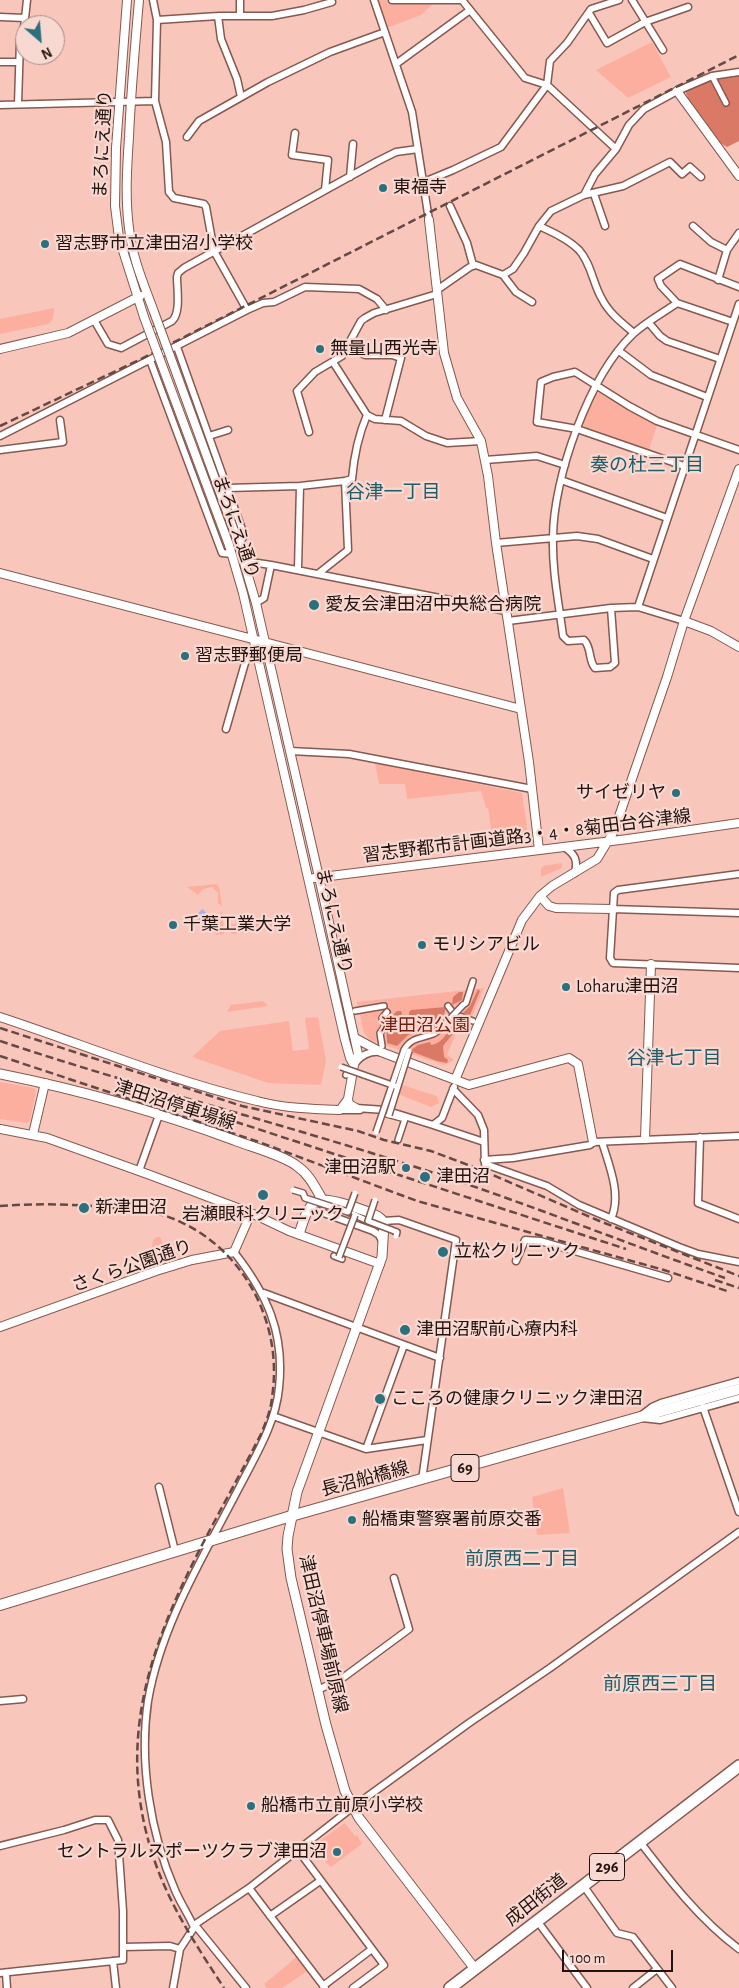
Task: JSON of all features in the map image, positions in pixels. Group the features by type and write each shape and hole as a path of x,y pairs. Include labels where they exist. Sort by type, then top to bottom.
{"highway":[{"name":"成田街道","path":"450,1988 739,1766"}],"main road":[{"name":"津田沼停車場線","path":"0,1074 45,1083 159,1115 293,1163 305,1172 322,1199"},
{"path":"299,1234 306,1214 312,1205 322,1199 374,1215 383,1222 384,1247"},
{"name":"津田沼停車場前原線","path":"384,1247 380,1264 319,1431 291,1516 288,1536 289,1564 318,1690 343,1783 353,1807 375,1841 475,1969"},
{"name":"長沼船橋線","path":"0,1604 291,1516 739,1388"}],"street":[{"path":"25,15 27,0"},
{"name":"まろにえ通り","path":"127,0 115,176 115,206 119,238 136,298 232,554 350,1058 348,1099"},
{"name":"まろにえ通り","path":"139,0 127,173 129,228 136,262 146,293 238,542 256,603 355,1038 358,1054 349,1070"},
{"path":"153,0 157,20 155,101 166,142 169,192 174,198 204,204 214,251 247,310"},
{"path":"240,0 240,15"},
{"path":"157,20 240,15 272,16 304,10 332,2 331,0"},
{"path":"374,0 412,112 424,182 444,353 457,398 481,441 485,460 521,709 539,850"},
{"path":"392,0 462,0 525,78 548,85 616,149"},
{"path":"424,182 501,147 548,85 550,61 573,36 588,13 600,5 619,0"},
{"path":"632,0 664,50"},
{"path":"588,13 607,43 645,22 688,7"},
{"path":"396,64 470,10"},
{"path":"218,16 221,39 237,78 242,97"},
{"path":"0,17 15,18"},
{"path":"187,137 198,122 242,97 330,52 384,32"},
{"path":"0,62 15,62"},
{"path":"18,104 19,65"},
{"path":"584,195 596,174 616,149 629,125 644,109 677,91 712,76 739,72"},
{"path":"712,76 726,103"},
{"path":"677,91 739,176"},
{"path":"0,105 155,101"},
{"path":"295,133 292,155 328,160 324,190"},
{"path":"350,177 353,144"},
{"path":"94,320 108,344 121,348 175,319 178,273 184,268 396,152 418,149"},
{"path":"503,275 513,269 539,226 551,211 584,195 594,194 638,180 670,162 682,174 690,167 701,177"},
{"path":"594,194 605,226"},
{"path":"450,206 467,242 473,265"},
{"path":"539,226 578,249 587,262 602,300 612,313 634,333"},
{"path":"693,226 711,242 727,250"},
{"path":"718,280 727,250 739,233"},
{"path":"732,322 677,303 662,286 658,278 680,264 739,287"},
{"path":"309,432 297,392 315,372 342,356 361,321 374,313 437,292 473,265 503,275 516,292 532,302"},
{"path":"0,436 247,310 263,303 274,302 305,287 358,289 377,299 386,310"},
{"path":"0,349 61,335 146,293"},
{"path":"611,608 615,663 610,667 595,668 591,664 588,644 584,640 568,641 563,636 552,538 555,504 560,480 577,429 596,386 619,351 634,333 677,303"},
{"path":"638,608 739,304"},
{"path":"649,322 660,336 667,341 720,359"},
{"path":"177,347 244,535 238,542"},
{"path":"348,347 365,355 392,355 401,358 385,420"},
{"path":"619,351 651,375 707,397"},
{"path":"150,360 222,553 232,554"},
{"path":"332,362 367,415 375,419 401,421 426,436 447,443 481,441"},
{"path":"684,466 577,429 537,422 541,382 575,372 657,421 739,450"},
{"path":"228,488 239,486 300,486 352,479 355,451 367,415"},
{"path":"0,450 62,442 60,420"},
{"path":"209,436 228,430"},
{"path":"485,460 537,456 565,466"},
{"path":"434,1125 442,1118 455,1080 522,920 540,896 552,886 597,859 614,831 667,677 684,621 738,474"},
{"path":"560,480 667,518"},
{"path":"318,574 348,550 345,481"},
{"path":"298,569 300,486"},
{"path":"496,543 577,536 598,539 653,559"},
{"path":"244,561 298,569 506,611"},
{"path":"256,603 264,598 271,565"},
{"path":"0,572 521,709"},
{"path":"508,621 560,613 611,608 638,608 711,631 739,647"},
{"path":"226,729 245,662 255,648"},
{"path":"290,751 349,754 532,789"},
{"name":"習志野都市計画道路3・4・8菊田台谷津線","path":"309,878 564,847 739,823"},
{"path":"564,847 575,856 577,863 575,873"},
{"path":"739,874 618,890 614,893 612,909 610,958 613,963 739,968"},
{"path":"540,896 550,906 556,908 739,913"},
{"path":"645,1139 651,964"},
{"path":"376,1132 386,1114 408,1043 413,1039 435,1033 446,1023 463,1006 473,981"},
{"path":"448,1006 454,1014 473,1022"},
{"path":"356,1012 386,1009 382,1018 385,1026 380,1033 381,1049"},
{"path":"0,1017 174,1077 258,1102 308,1109 385,1110 484,1142"},
{"path":"355,1038 469,1085 569,1058 578,1064 593,1142"},
{"path":"349,1070 361,1056 381,1049"},
{"path":"341,1068 395,1086"},
{"path":"33,1134 45,1083"},
{"path":"453,1089 478,1115 484,1130 485,1164 547,1186 579,1205 698,1254 739,1262"},
{"path":"340,1110 348,1099"},
{"path":"348,1099 349,1104 356,1108 374,1110"},
{"path":"386,1114 405,1119 398,1140"},
{"path":"139,1171 159,1115"},
{"path":"0,1129 33,1134 139,1171 380,1264"},
{"path":"484,1160 513,1158 593,1142 739,1136"},
{"path":"700,1138 698,1203 739,1219"},
{"path":"602,1142 611,1172 615,1198 614,1212 611,1219"},
{"path":"294,1190 302,1193 305,1197 397,1232 396,1236"},
{"path":"348,1212 355,1193"},
{"path":"368,1221 375,1200"},
{"path":"306,1214 318,1211 373,1231 379,1235 384,1247"},
{"path":"246,1988 195,1926 175,1890 163,1858 152,1813 147,1780 146,1722 152,1681 171,1622 255,1457 273,1416 279,1389 281,1369 276,1330 264,1293 234,1252 251,1213"},
{"path":"338,1257 355,1215"},
{"path":"383,1222 399,1220 456,1240 422,1480"},
{"path":"516,1261 525,1240 540,1241 668,1278"},
{"name":"さくら公園通り","path":"0,1327 156,1271 192,1260 234,1252"},
{"path":"264,1293 440,1358"},
{"path":"366,1449 404,1345"},
{"path":"638,1418 652,1407 661,1403 739,1381"},
{"path":"638,1418 660,1420 739,1398"},
{"path":"703,1407 739,1512"},
{"path":"273,1416 366,1449 428,1440"},
{"path":"159,1487 175,1552"},
{"path":"173,1988 180,1949 195,1926 249,1888 353,1807 739,1532"},
{"path":"318,1690 344,1677 409,1629 394,1578"},
{"path":"0,1701 22,1699"},
{"path":"0,1846 95,1820 108,1820 118,1840 123,1911 122,1960 3,1973 7,1988"},
{"path":"640,1842 669,1880 697,1911 717,1932 739,1949"},
{"path":"298,1850 384,1965 353,1988"},
{"path":"270,1916 320,1881"},
{"path":"583,1885 617,1933 633,1936 672,1988"},
{"path":"249,1888 324,1987 372,1949"},
{"path":"538,1922 587,1988"},
{"path":"123,1947 170,1946 180,1949"},
{"path":"112,1961 116,1988"},
{"path":"633,1988 657,1970"}],"green space":[{"path":"373,0 436,1 421,15 387,28 378,3"},
{"path":"652,42 671,77 628,98 596,70"},
{"path":"726,71 739,73 739,141 727,147 717,141 690,103 685,91"},
{"path":"54,308 53,317 48,324 0,334 0,319"},
{"path":"599,393 657,425 649,450 585,429 583,422 593,394"},
{"path":"375,763 522,793 528,834 525,839 497,842 495,829 491,829 488,808 486,808 481,791 407,799 405,784 379,784"},
{"path":"562,863 562,868 541,877 543,866"},
{"path":"216,884 219,887 222,906 218,903 218,893 212,887 203,889 198,895 187,887"},
{"path":"222,911 224,934 217,935 209,928"},
{"path":"272,919 273,929 232,934 228,930 227,925"},
{"name":"津田沼公園","path":"484,988 465,1033 457,1031 447,1055 454,1060 444,1065 370,1040 364,1033 357,1002"},
{"path":"478,989 480,991 470,1015 463,1013 470,1006"},
{"path":"459,992 463,992 462,1000 452,1005 453,997"},
{"path":"263,1001 268,1006 227,1012 231,1005"},
{"path":"445,1007 443,1019 434,1027 426,1030 423,1024 409,1016 411,1010"},
{"path":"397,1011 402,1013 398,1029 403,1030 410,1027 418,1031 408,1035 397,1046 387,1043 387,1035 391,1023 390,1017"},
{"path":"318,1017 326,1061 321,1085 268,1083 192,1057 220,1031 289,1021 293,1051 309,1049 305,1018"},
{"path":"459,1018 463,1021 465,1028 456,1030 443,1046 444,1057 448,1060 447,1063 410,1051 418,1045 430,1042 431,1045 436,1044 444,1038"},
{"path":"0,1082 34,1088 36,1091 30,1121 27,1123 0,1119"},
{"path":"402,1085 437,1096 439,1103 431,1107 398,1094"},
{"path":"160,1237 170,1258 166,1261 156,1260 152,1248 153,1240"},
{"path":"563,1488 570,1533 537,1535 532,1497"},
{"name":"セントラルスポーツクラブ津田沼","path":"345,1823 355,1836 357,1835 362,1844 331,1867 325,1862 328,1860 317,1843"},
{"path":"298,1956 309,1970 282,1988 267,1988 264,1984"}],"water":[{"path":"202,909 208,914 209,918 204,925 196,916"}],"railway":[{"path":"0,426 139,360 739,55"},
{"path":"0,1028 242,1106 358,1131 384,1140 431,1151 479,1169 597,1220 739,1276"},
{"path":"0,1041 106,1075 425,1170 725,1278"},
{"path":"0,1056 259,1142 417,1201 664,1270 727,1291"},
{"path":"224,1118 626,1249"},
{"path":"0,1206 30,1204 76,1205 106,1207 166,1216 193,1228 216,1245 236,1265 252,1288 264,1313 271,1340 274,1368 269,1411 261,1434 181,1587 160,1639 145,1691 138,1745 140,1802 161,1879 177,1912 224,1988"},
{"path":"715,1280 739,1288"}],"place":[{"name":"東福寺","path":"383,188"},
{"name":"習志野市立津田沼小学校","path":"45,244"},
{"name":"無量山西光寺","path":"320,349"},
{"name":"愛友会津田沼中央総合病院","path":"314,605"},
{"name":"習志野郵便局","path":"185,656"},
{"name":"サイゼリヤ","path":"676,793"},
{"name":"千葉工業大学","path":"173,925"},
{"name":"モリシアビル","path":"422,945"},
{"name":"Loharu津田沼","path":"566,987"},
{"name":"津田沼駅","path":"406,1168"},
{"name":"津田沼","path":"425,1177"},
{"name":"岩瀬眼科クリニック","path":"263,1195"},
{"name":"新津田沼","path":"84,1208"},
{"name":"立松クリニック","path":"443,1252"},
{"name":"津田沼駅前心療内科","path":"405,1330"},
{"name":"こころの健康クリニック津田沼","path":"380,1399"},
{"name":"船橋東警察署前原交番","path":"352,1520"},
{"name":"船橋市立前原小学校","path":"251,1806"},
{"name":"セントラルスポーツクラブ津田沼","path":"337,1852"}],"district":[{"name":"奏の杜三丁目","path":"647,465"},
{"name":"谷津一丁目","path":"393,492"},
{"name":"谷津七丁目","path":"674,1058"},
{"name":"前原西二丁目","path":"522,1559"},
{"name":"前原西三丁目","path":"660,1684"}]}
